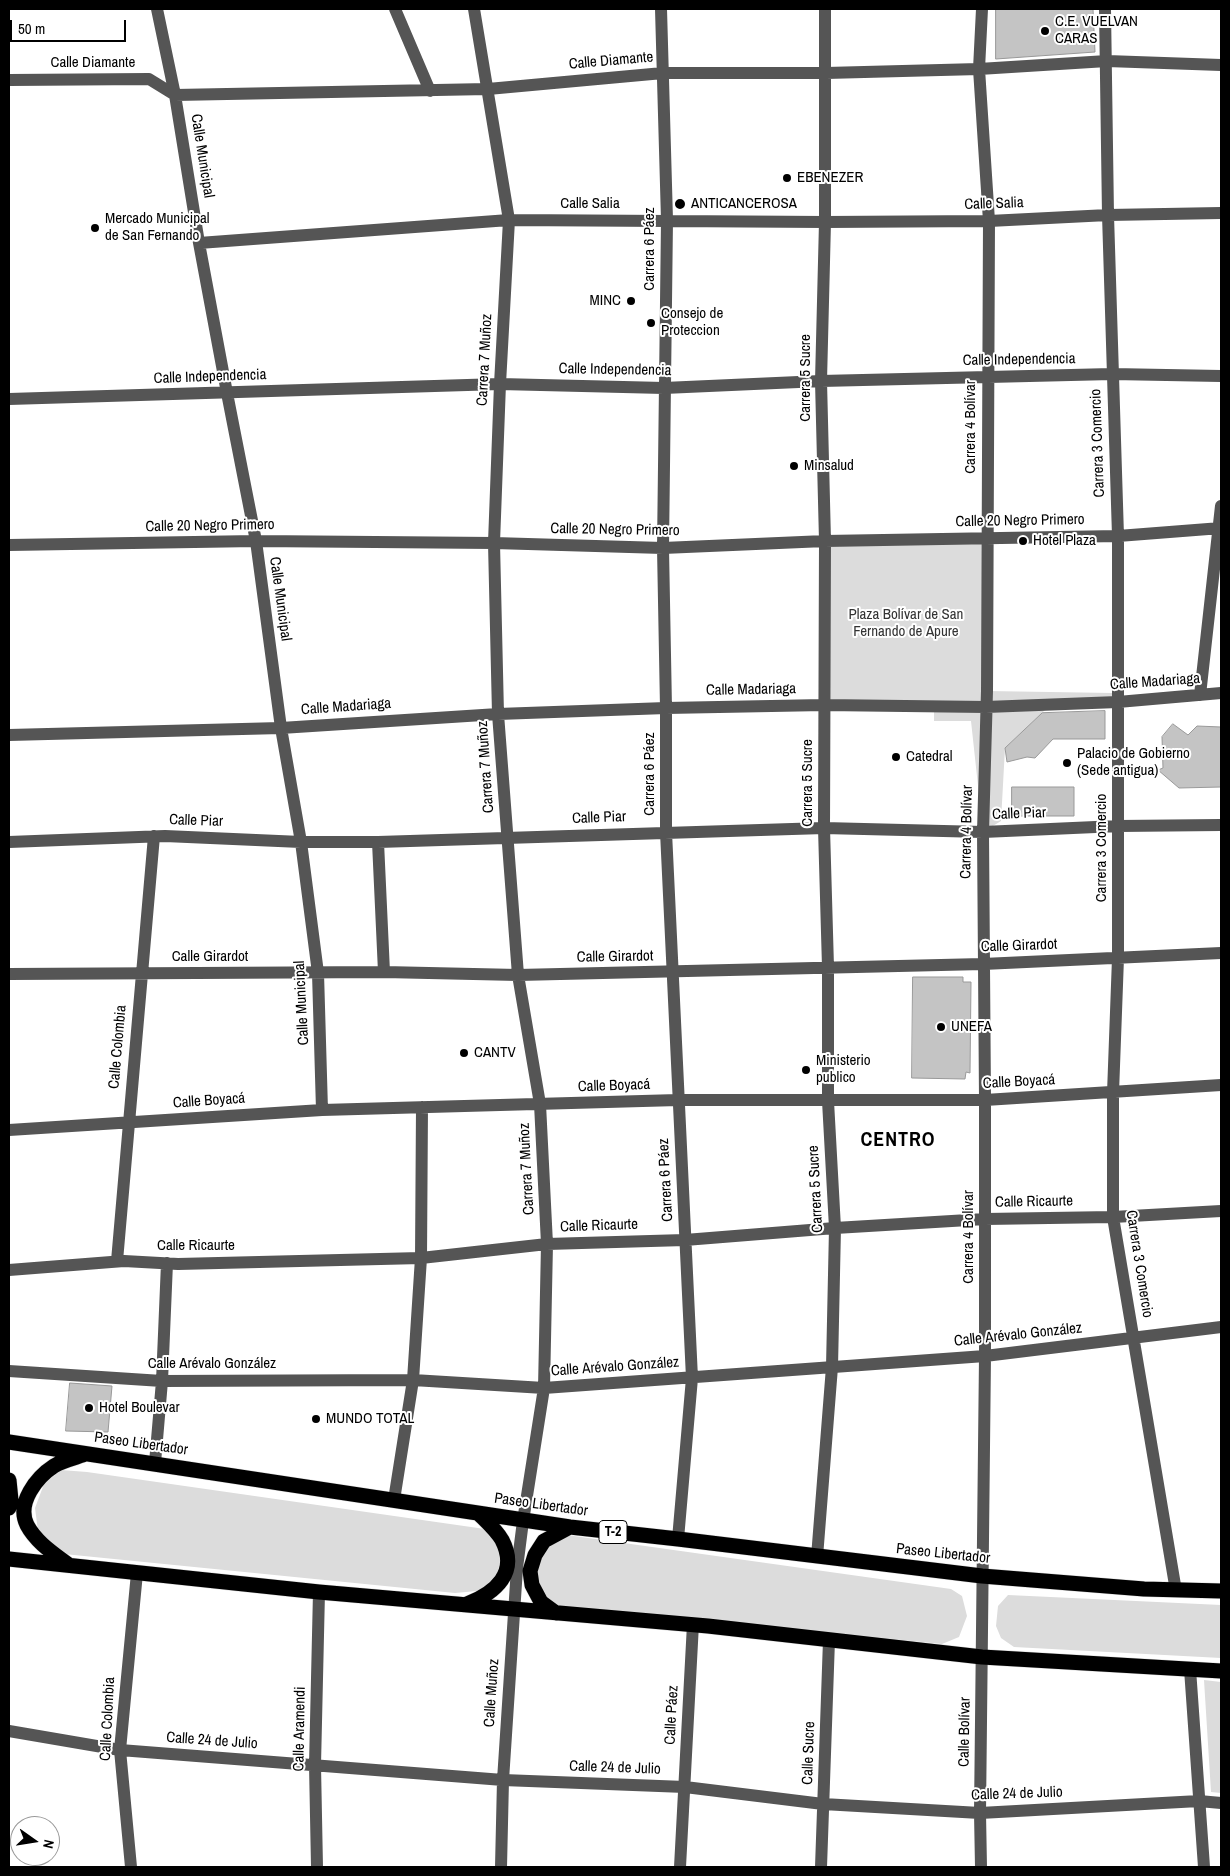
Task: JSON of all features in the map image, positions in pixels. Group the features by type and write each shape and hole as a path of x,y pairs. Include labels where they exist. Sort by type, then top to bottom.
{"highway":[{"name":"Paseo Libertador","path":"9,1442 570,1527 982,1576 1176,1591 1221,1591"},
{"path":"70,1565 41,1544 26,1524 24,1509 28,1493 54,1466 84,1454"},
{"path":"9,1480 11,1500 9,1508"},
{"path":"465,1604 480,1599 500,1584 507,1570 507,1554 501,1539 479,1514"},
{"path":"556,1613 541,1602 532,1585 530,1571 535,1555 544,1541 570,1527"},
{"path":"9,1559 319,1592 693,1624 982,1657 1221,1671"}],"street":[{"name":"Calle Municipal","path":"156,9 175,94 199,243 256,541 281,728 301,842 318,973 322,1110"},
{"path":"395,9 430,91"},
{"name":"Carrera 7 Muñoz","path":"474,9 509,220 494,543 498,714 518,976 540,1104 547,1244 544,1388 523,1521"},
{"name":"Carrera 6 Páez","path":"661,9 667,220 663,548 666,832 692,1378 678,1539"},
{"name":"Carrera 5 Sucre","path":"818,1557 832,1367 834,1228 828,1101 828,967 824,828 825,541 821,381 825,222 825,9"},
{"name":"Carrera 4 Bolívar","path":"982,9 979,69 989,221 986,707 983,832 985,1356 982,1657"},
{"name":"Carrera 3 Comercio","path":"1105,9 1108,215 1118,536 1118,958 1113,1093 1113,1217 1135,1338 1176,1591"},
{"name":"Calle Diamante","path":"9,80 149,79 175,94 430,91 488,89 663,73 979,69 1107,60 1221,65"},
{"name":"Calle Salia","path":"199,243 509,220 989,221 1108,215 1221,213"},
{"name":"Calle Independencia","path":"9,399 500,384 664,388 821,381 1112,374 1221,376"},
{"path":"1200,695 1221,506"},
{"name":"Calle 20 Negro Primero","path":"9,545 256,541 494,543 663,548 825,541 1118,536 1220,528"},
{"name":"Calle Madariaga","path":"9,735 281,728 498,714 666,708 824,705 986,707 1118,702 1221,694"},
{"name":"Calle Piar","path":"9,842 154,836 301,842 378,842 824,828 983,832 1118,826 1221,825"},
{"name":"Calle Colombia","path":"117,1261 154,836"},
{"path":"378,842 384,972"},
{"name":"Calle Girardot","path":"9,974 384,972 518,976 983,964 1221,953"},
{"name":"Calle Boyacá","path":"9,1130 322,1110 678,1100 985,1100 1221,1085"},
{"path":"394,1500 413,1380 421,1258 422,1107"},
{"name":"Calle Ricaurte","path":"9,1270 117,1261 167,1263 421,1258 547,1244 685,1240 834,1228 985,1219 1113,1217 1221,1211"},
{"path":"155,1464 162,1381 167,1263"},
{"name":"Calle Arévalo González","path":"9,1372 162,1381 413,1380 544,1388 985,1356 1221,1327"},
{"name":"Calle Muñoz","path":"501,1867 503,1780 514,1610 523,1521"},
{"name":"Calle Colombia","path":"131,1867 120,1750 137,1573"},
{"name":"Calle Aramendi","path":"318,1867 315,1765 319,1592"},
{"name":"Calle Páez","path":"680,1867 693,1624"},
{"name":"Calle Sucre","path":"821,1867 829,1640"},
{"name":"Calle Bolívar","path":"981,1867 982,1657"},
{"path":"1190,1669 1204,1867"},
{"name":"Calle 24 de Julio","path":"9,1731 120,1750 503,1780 685,1787 823,1804 980,1813 1199,1801 1221,1803"}],"green space":[{"name":"Plaza Bolívar de San Fernando de Apure","path":"987,538 987,691 1113,693 1113,706 1045,710 1005,748 1001,821 983,832 971,721 934,721 934,707 824,705 825,541"},
{"path":"61,1470 87,1472 485,1529 499,1549 499,1567 494,1583 477,1591 455,1593 64,1554 38,1531 35,1508 44,1484"},
{"path":"562,1536 574,1536 951,1589 962,1596 967,1616 959,1637 942,1644 553,1605 542,1597 534,1572 538,1556"},
{"path":"1008,1595 1221,1605 1221,1658 1014,1647 1001,1638 996,1626 998,1606"},
{"path":"1204,1680 1221,1682 1221,1793 1211,1792"}],"building":[{"name":"C.E. VUELVAN CARAS","path":"996,9 1093,9 1095,52 996,59"},
{"path":"1105,711 1105,739 1053,739 1035,758 1027,757 1007,762 1005,748 1042,713"},
{"path":"1173,724 1188,735 1197,726 1221,727 1221,787 1179,788 1158,770 1163,768 1162,737"},
{"path":"1012,787 1074,787 1074,816 1012,816"},
{"name":"UNEFA","path":"913,977 963,977 963,982 971,982 970,1073 966,1072 965,1079 912,1078"},
{"name":"Hotel Boulevar","path":"70,1383 112,1386 108,1432 66,1431"}],"place":[{"name":"C.E. VUELVAN CARAS","path":"1045,31"},
{"name":"EBENEZER","path":"787,178"},
{"name":"ANTICANCEROSA","path":"680,204"},
{"name":"Mercado Municipal de San Fernando","path":"95,228"},
{"name":"MINC","path":"631,301"},
{"name":"Consejo de Proteccion","path":"651,323"},
{"name":"Minsalud","path":"794,466"},
{"name":"Hotel Plaza","path":"1023,541"},
{"name":"Catedral","path":"896,757"},
{"name":"Palacio de Gobierno (Sede antigua)","path":"1067,763"},
{"name":"UNEFA","path":"941,1027"},
{"name":"CANTV","path":"464,1053"},
{"name":"Ministerio publico","path":"806,1070"},
{"name":"Hotel Boulevar","path":"89,1408"},
{"name":"MUNDO TOTAL","path":"316,1419"}],"district":[{"name":"CENTRO","path":"898,1141"}]}
